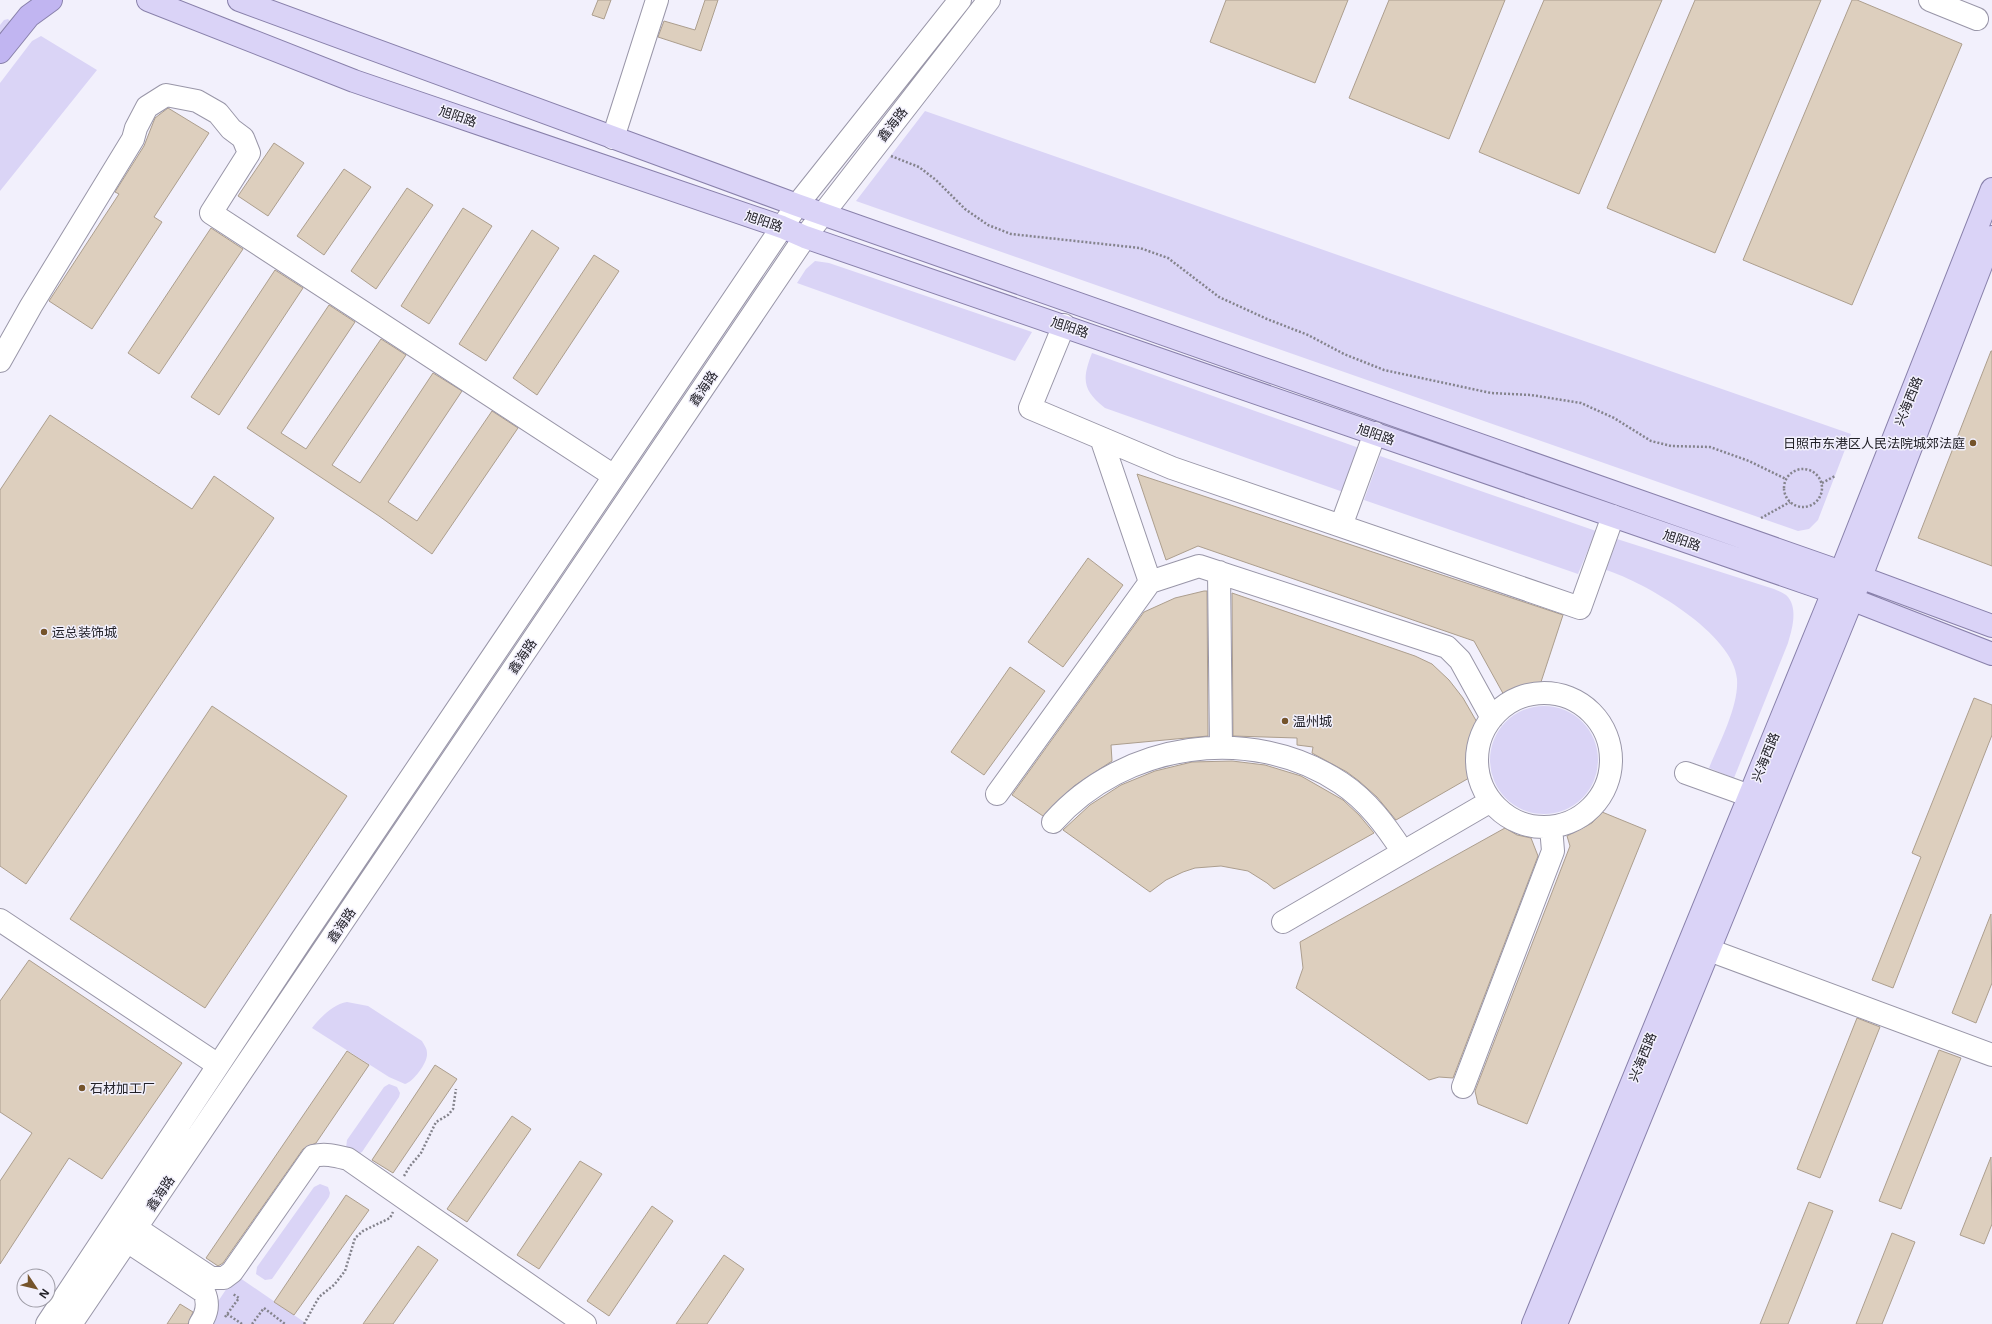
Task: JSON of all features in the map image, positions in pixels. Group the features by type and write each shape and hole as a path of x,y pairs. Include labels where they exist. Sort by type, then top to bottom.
{"highway":[{"path":"0,52 29,16 51,0"}],"main road":[{"name":"旭阳路","path":"148,0 354,81 782,227 805,237 1064,325 1843,596 1992,654"},
{"name":"旭阳路","path":"243,1 613,138 822,213 1851,574 1992,626"},
{"name":"兴海西路","path":"1556,1324 1709,950 1843,596 1992,188"},
{"name":"兴海西路","path":"1851,574 1992,237"},
{"name":"兴海西路","path":"1533,1324 1750,796 1843,596"}],"street":[{"path":"613,138 657,0"},
{"name":"鑫海路","path":"71,1324 805,237 822,213 988,0"},
{"path":"1930,0 1977,18"},
{"name":"鑫海路","path":"47,1324 218,1065 797,204 957,1"},
{"path":"0,361 31,306 133,139 136,128 147,107 166,95 197,101 218,113 231,129 243,138 249,153 211,213 614,476"},
{"path":"1064,325 1030,408 1172,468 1580,608 1613,516"},
{"path":"1341,526 1374,433"},
{"path":"1101,438 1150,582"},
{"path":"997,794 1150,582 1199,566 1448,647 1460,660 1492,718"},
{"path":"1219,572 1221,747"},
{"path":"1549,693 1570,698 1588,709 1602,726 1610,746 1611,767 1605,789 1592,808 1573,821 1551,827 1528,826 1508,817 1491,802 1480,781 1477,759 1482,736 1492,718 1508,704 1528,695 1549,693"},
{"path":"1053,822 1076,800 1118,771 1142,761 1165,755 1221,747 1276,754 1320,771 1341,783 1373,811 1385,825 1403,852"},
{"path":"1686,773 1750,796"},
{"path":"1283,922 1491,802"},
{"path":"1463,1087 1554,851 1551,827"},
{"path":"0,920 218,1065"},
{"path":"1709,950 1992,1055"},
{"path":"132,1234 211,1278 224,1278 232,1272 313,1156 324,1154 338,1156 348,1158 585,1324"},
{"path":"132,1234 204,1292 207,1298 207,1305 204,1318 200,1324"}],"path":[{"path":"887,159 891,156 919,167 936,180 965,209 988,225 1011,234 1140,248 1168,258 1219,297 1267,319 1308,335 1344,354 1384,370 1492,393 1531,395 1581,403 1614,418 1651,441 1672,446 1710,447 1749,461 1786,479"},
{"path":"1802,468 1815,472 1822,483 1821,495 1813,504 1801,507 1790,502 1784,491 1786,479 1790,473 1802,468"},
{"path":"1822,483 1835,476"},
{"path":"1761,518 1790,502"},
{"path":"224,1319 239,1298 232,1293"},
{"path":"252,1324 264,1308 285,1324"},
{"path":"227,1314 242,1324"}],"shaded area":[{"path":"8,19 11,22 0,42 0,25 4,20"},
{"path":"41,36 97,70 0,191 0,83 32,41"},
{"path":"925,111 1851,434 1818,520 1809,529 1798,531 856,201"},
{"path":"815,261 829,263 1032,332 1015,361 797,283 806,269"},
{"path":"1092,353 1362,449 1346,493 1105,408 1097,402 1088,390 1086,384 1087,370"},
{"path":"1380,456 1596,531 1578,574 1364,500"},
{"path":"1617,539 1774,589 1785,594 1791,602 1793,607 1793,620 1788,643 1734,778 1709,768 1728,724 1735,701 1737,679 1732,662 1721,645 1705,628 1685,612 1642,586 1623,576 1606,570"},
{"path":"1544,706 1565,710 1582,722 1594,739 1598,760 1594,781 1582,798 1565,810 1544,814 1523,810 1506,798 1494,781 1490,760 1494,739 1506,722 1523,710"},
{"path":"347,1002 368,1006 422,1041 427,1057 423,1067 412,1080 405,1084 389,1077 312,1028 332,1008"},
{"path":"389,1084 397,1087 400,1093 399,1097 362,1152 358,1154 346,1148 347,1140 384,1087"},
{"path":"320,1184 328,1187 330,1193 329,1197 272,1279 265,1280 256,1274 257,1267 314,1187"},
{"path":"240,1278 307,1324 203,1324 233,1279"}],"building":[{"path":"598,0 611,0 604,19 592,15"},
{"path":"705,0 718,0 701,51 658,37 664,21 695,30"},
{"path":"1226,0 1348,0 1315,83 1210,42"},
{"path":"1389,0 1505,0 1449,139 1349,98"},
{"path":"1544,0 1662,0 1579,194 1479,152"},
{"path":"1695,0 1821,0 1715,253 1607,208"},
{"path":"1852,0 1857,0 1962,44 1852,305 1743,260"},
{"path":"168,108 209,133 154,217 162,222 92,329 49,301 119,194 115,192 144,146 155,118"},
{"path":"274,143 304,163 268,216 238,196"},
{"path":"344,169 371,187 324,255 297,236"},
{"path":"407,188 433,205 376,289 351,271"},
{"path":"463,208 492,226 429,324 401,306"},
{"path":"211,228 243,249 159,374 128,353"},
{"path":"532,230 559,248 486,361 459,344"},
{"path":"594,255 619,271 537,395 513,378"},
{"path":"275,270 303,288 219,415 191,397"},
{"path":"329,305 355,322 281,433 306,449 381,339 406,355 332,465 360,483 433,373 462,391 388,502 417,521 492,411 518,428 432,554 379,516 247,428"},
{"name":"日照市东港区人民法院城郊法庭","path":"1992,351 1992,566 1918,538"},
{"path":"50,415 192,509 214,476 274,518 26,884 0,866 0,490"},
{"path":"1137,474 1563,615 1540,685 1523,688 1505,697 1474,641 1198,546 1166,560"},
{"path":"1088,558 1123,585 1063,667 1028,642"},
{"path":"1207,591 1208,736 1111,745 1112,761 1074,786 1043,816 1012,795 1144,612 1175,598"},
{"path":"1232,593 1415,656 1432,664 1449,680 1463,698 1478,724 1472,736 1466,759 1469,778 1396,820 1377,797 1359,781 1347,772 1312,753 1313,747 1297,745 1297,738 1233,736"},
{"path":"1010,667 1045,691 984,775 951,752"},
{"path":"1974,698 1992,705 1992,735 1893,988 1872,980 1921,857 1912,853"},
{"path":"212,706 347,796 205,1008 70,919"},
{"path":"1232,761 1265,765 1301,776 1343,800 1359,815 1374,833 1274,889 1248,871 1221,866 1195,868 1183,872 1166,880 1150,892 1063,830 1090,805 1121,785 1155,771 1192,762"},
{"path":"1602,812 1646,830 1527,1124 1478,1104 1475,1091 1570,846 1567,836 1592,823"},
{"path":"1505,828 1517,835 1531,838 1538,856 1453,1078 1439,1077 1429,1080 1296,988 1303,968 1300,942"},
{"path":"1991,914 1992,983 1976,1023 1952,1013"},
{"name":"石材加工厂","path":"29,960 182,1063 102,1179 69,1158 0,1264 0,1181 32,1133 0,1112 0,1001"},
{"path":"1857,1018 1880,1027 1820,1178 1797,1169"},
{"path":"1939,1050 1961,1058 1901,1209 1879,1201"},
{"path":"347,1051 369,1065 316,1143 303,1149 223,1263 218,1266 206,1258"},
{"path":"435,1065 457,1079 393,1173 372,1160"},
{"path":"512,1116 531,1129 467,1222 447,1209"},
{"path":"1991,1157 1992,1224 1984,1244 1960,1235"},
{"path":"580,1161 602,1174 539,1269 517,1255"},
{"path":"346,1195 369,1210 294,1315 274,1302"},
{"path":"1809,1202 1833,1211 1788,1324 1760,1324"},
{"path":"652,1206 673,1221 609,1316 587,1301"},
{"path":"1892,1233 1915,1242 1882,1324 1856,1324"},
{"path":"418,1246 438,1260 393,1324 363,1324"},
{"path":"724,1255 744,1269 707,1324 676,1324"},
{"path":"180,1304 193,1312 188,1324 167,1324"}],"place":[{"name":"日照市东港区人民法院城郊法庭","path":"1973,443"},
{"name":"运总装饰城","path":"44,632"},
{"name":"温州城","path":"1285,721"},
{"name":"石材加工厂","path":"82,1088"}]}
